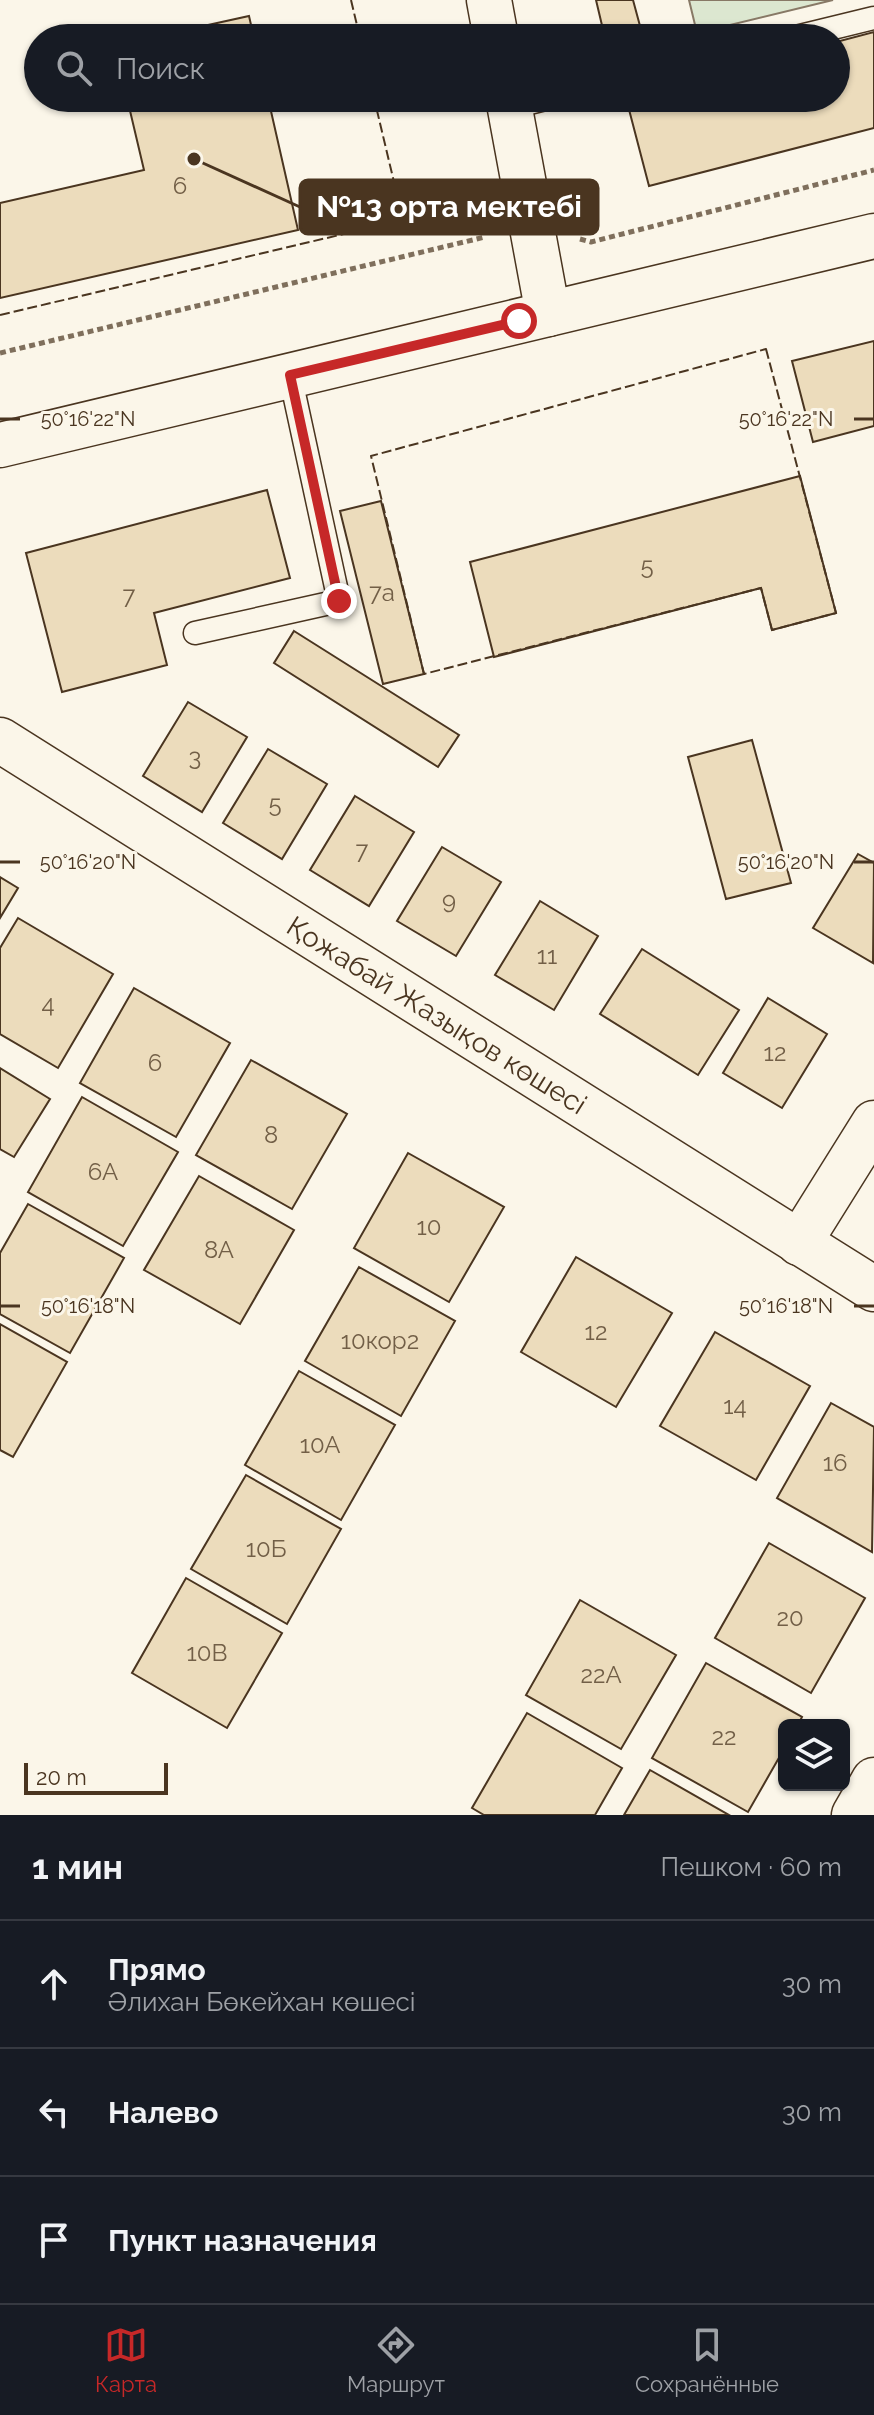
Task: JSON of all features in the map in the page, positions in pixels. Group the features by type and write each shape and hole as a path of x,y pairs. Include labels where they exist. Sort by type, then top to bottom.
{"street":[{"path":"489,0 493,24"},
{"path":"523,112 531,226 548,314"},
{"path":"0,445 874,236"},
{"name":"Қожабай Жазықов көшесі","path":"0,740 874,1289"},
{"path":"799,1243 874,1123"},
{"path":"854,1815 874,1780"}],"lane":[{"path":"849,24 874,18"},
{"path":"195,633 339,601 290,375"}],"path":[{"path":"0,353 531,226 591,242 874,170"}],"green space":[{"path":"689,0 833,0 734,24 695,24"}],"building":[{"path":"596,0 633,0 639,24 602,24"},
{"path":"249,16 251,24 213,24"},
{"path":"874,32 874,128 649,186 630,112 850,112 850,38"},
{"path":"130,112 271,112 298,230 0,298 0,203 144,170"},
{"path":"874,341 874,426 813,442 792,361"},
{"path":"800,476 836,613 772,630 761,588 494,657 470,562"},
{"path":"267,490 290,578 154,613 167,665 62,692 26,553"},
{"path":"381,501 424,674 383,684 340,511"},
{"path":"294,631 459,735 438,767 274,663"},
{"path":"188,702 247,737 202,812 143,776"},
{"path":"752,740 791,883 726,899 688,757"},
{"path":"268,749 327,784 282,859 223,823"},
{"path":"355,796 414,832 369,906 310,870"},
{"path":"442,847 501,882 456,956 397,921"},
{"path":"858,854 874,863 873,963 813,928"},
{"path":"0,877 18,888 0,918"},
{"path":"540,901 598,936 554,1010 495,975"},
{"path":"18,918 113,974 58,1068 0,1034 0,948"},
{"path":"642,949 739,1010 698,1075 600,1014"},
{"path":"134,988 230,1043 176,1137 80,1083"},
{"path":"768,998 827,1034 782,1108 723,1073"},
{"path":"251,1060 347,1114 292,1209 196,1155"},
{"path":"0,1068 50,1099 14,1157 0,1149"},
{"path":"82,1097 178,1152 123,1246 28,1192"},
{"path":"408,1153 504,1207 449,1302 354,1248"},
{"path":"199,1176 294,1230 240,1324 144,1270"},
{"path":"28,1204 124,1258 70,1353 0,1314 0,1253"},
{"path":"576,1257 672,1313 616,1407 521,1352"},
{"path":"359,1267 455,1321 401,1416 305,1361"},
{"path":"0,1324 67,1362 13,1457 0,1450"},
{"path":"715,1332 810,1386 756,1480 660,1426"},
{"path":"299,1371 395,1425 341,1520 245,1465"},
{"path":"831,1403 874,1427 872,1552 777,1498"},
{"path":"246,1475 341,1529 287,1624 191,1569"},
{"path":"769,1543 865,1598 811,1693 715,1638"},
{"path":"186,1578 282,1633 227,1728 132,1673"},
{"path":"580,1600 676,1655 621,1749 526,1695"},
{"path":"706,1663 802,1717 778,1719 778,1760 748,1812 652,1758"},
{"path":"527,1713 622,1768 595,1815 484,1815 472,1808"},
{"path":"650,1770 729,1815 624,1815"}],"fence":[{"path":"351,0 357,24"},
{"path":"0,315 403,220 377,112"},
{"path":"766,349 836,613 772,630 761,588 424,674 371,456 766,349"}],"place":[{"name":"№13 орта мектебі","path":"194,159"}],"route":[{"path":"339,601 290,375 519,321"}]}
